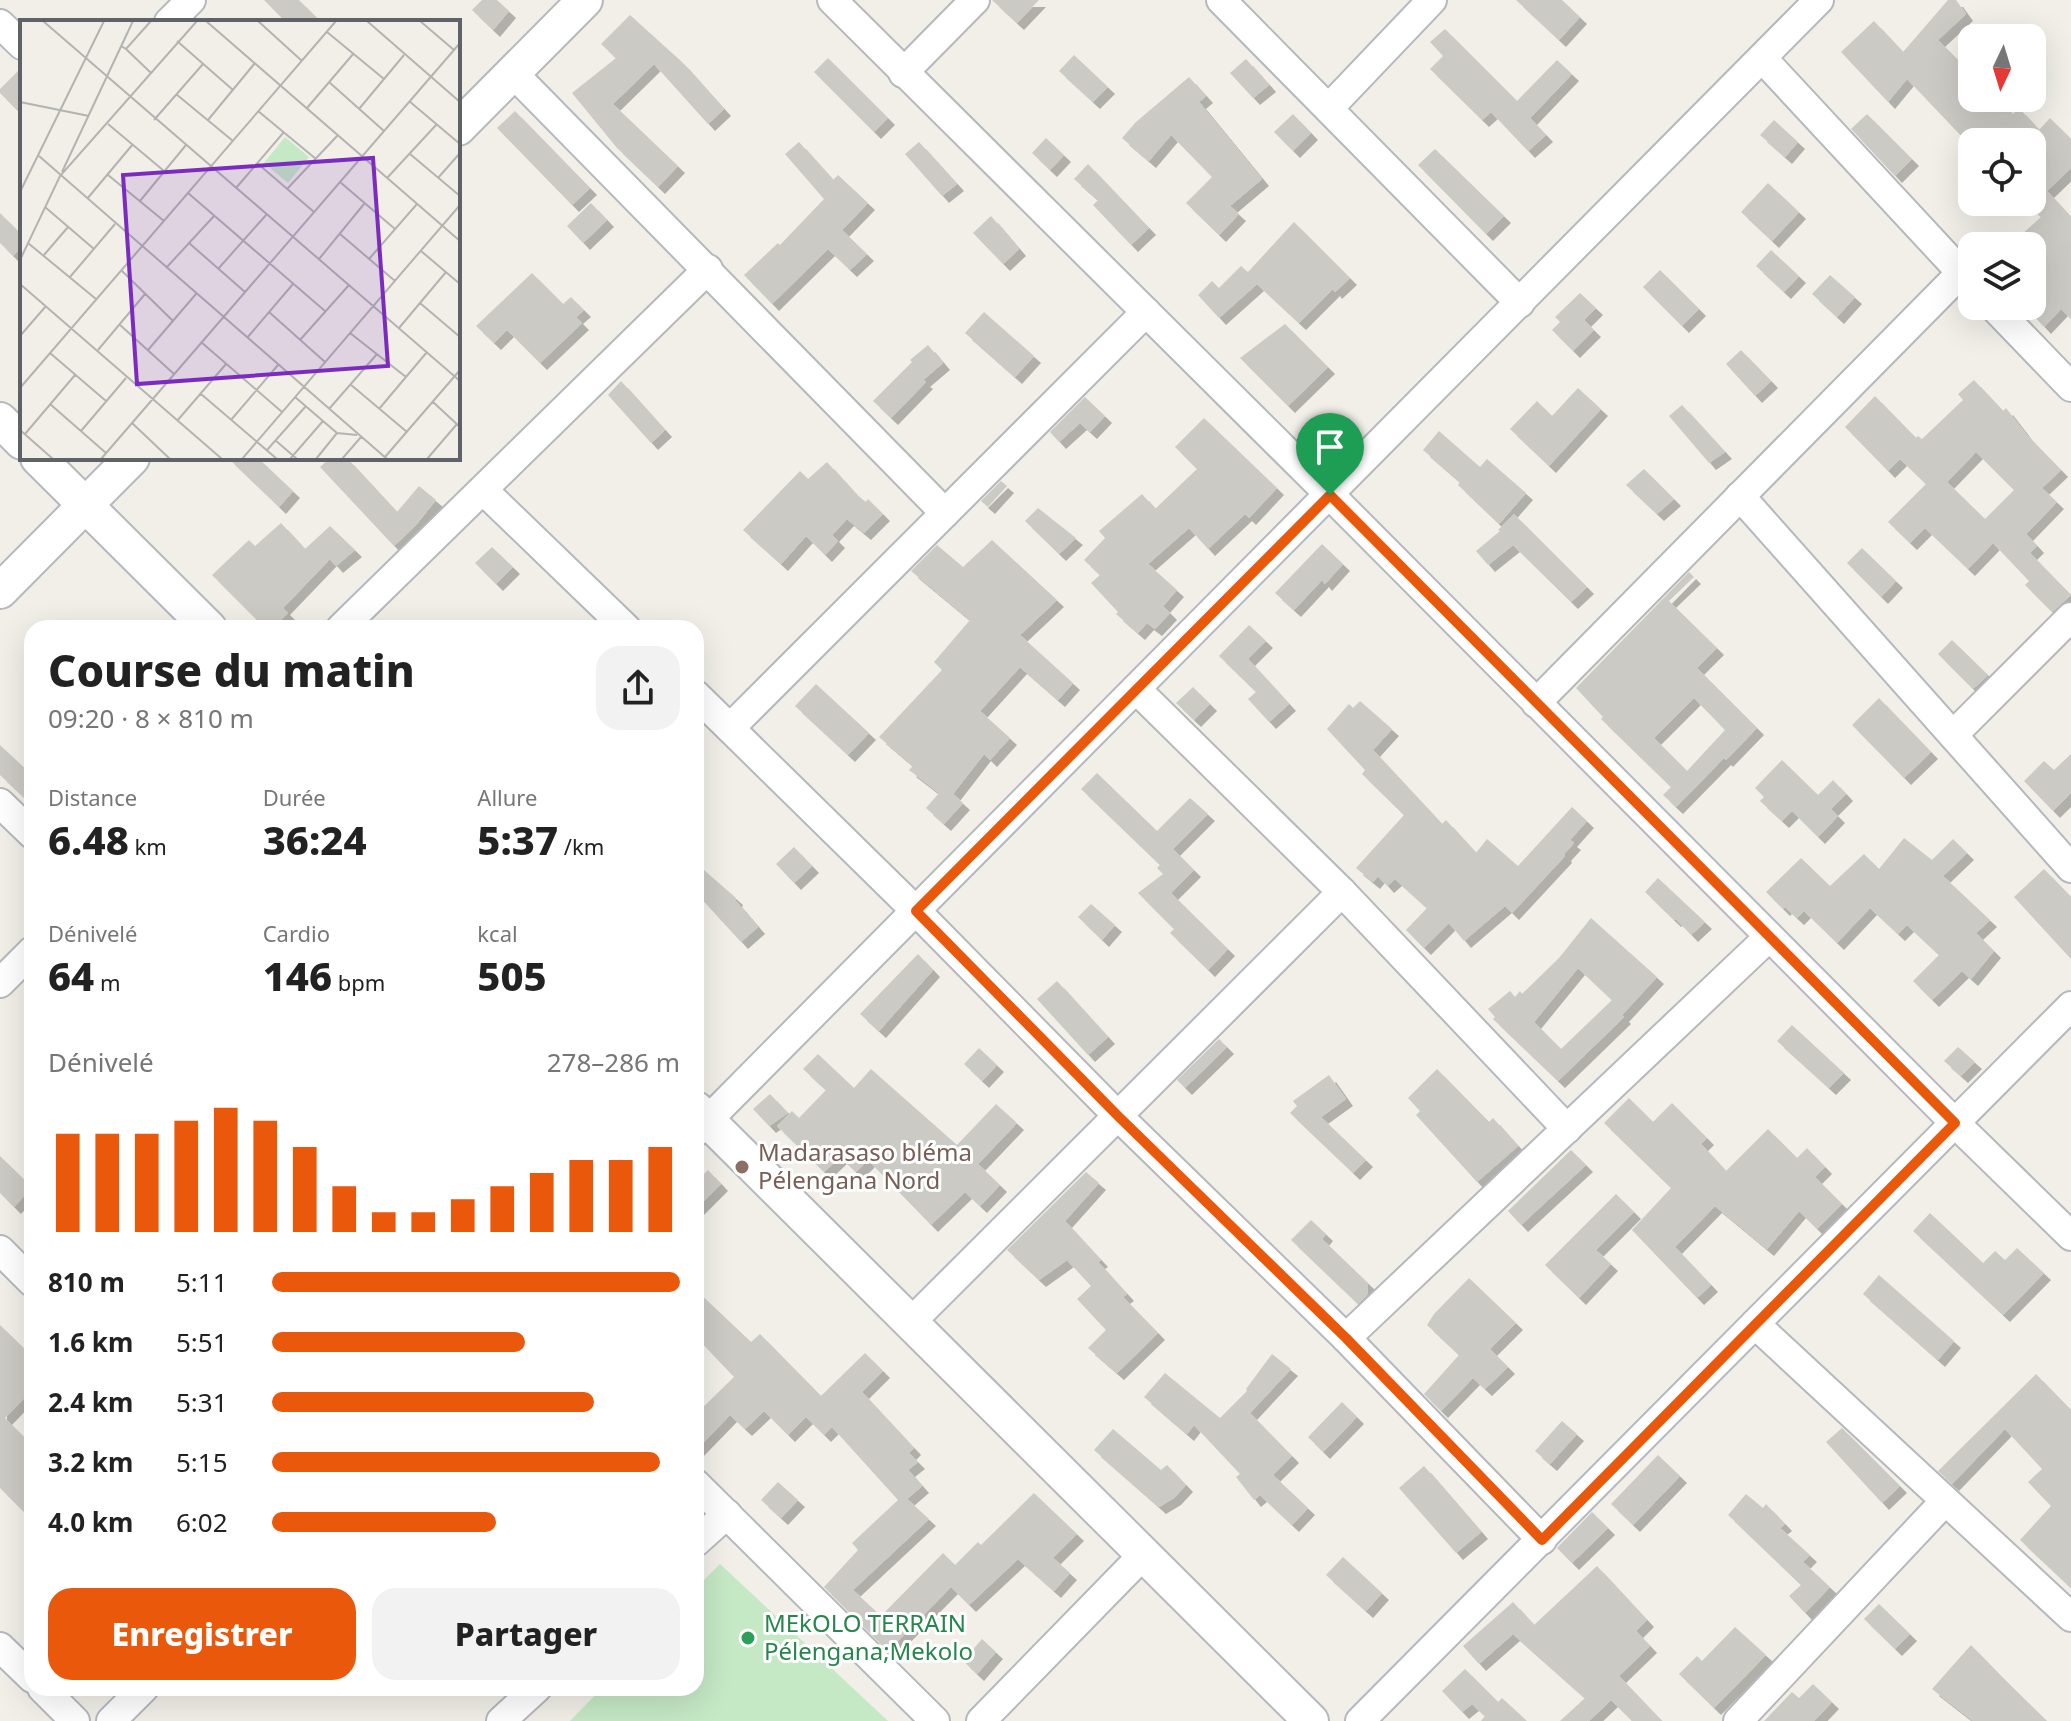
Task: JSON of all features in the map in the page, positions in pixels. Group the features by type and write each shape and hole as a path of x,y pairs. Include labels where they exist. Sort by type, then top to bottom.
{"street":[{"path":"171,20 191,0"},
{"path":"460,126 585,0"},
{"path":"832,0 2071,1236"},
{"path":"903,73 975,0"},
{"path":"1221,0 1520,303"},
{"path":"1329,108 1432,0"},
{"path":"704,1116 916,911 1819,0"},
{"path":"0,24 20,43"},
{"path":"1763,59 1958,268"},
{"path":"513,73 945,513"},
{"path":"349,620 708,269"},
{"path":"1536,703 1740,496 1958,287"},
{"path":"730,728 1146,312"},
{"path":"2006,320 2071,387"},
{"path":"0,420 20,440"},
{"path":"40,460 201,620"},
{"path":"0,591 130,460"},
{"path":"483,490 618,620"},
{"path":"1740,496 2071,868"},
{"path":"1953,735 2071,617"},
{"path":"1136,689 1342,892 1567,1129"},
{"path":"704,703 1119,1117 1346,1338 1542,1540"},
{"path":"0,803 24,826"},
{"path":"910,1323 1342,892"},
{"path":"1346,1338 1769,937"},
{"path":"0,983 24,959"},
{"path":"1360,1721 2071,1006"},
{"path":"704,1124 910,1323 1311,1721"},
{"path":"0,1250 24,1274"},
{"path":"1755,1324 2071,1617"},
{"path":"704,1492 935,1721"},
{"path":"1738,1721 1945,1501"},
{"path":"704,1535 727,1514"},
{"path":"981,1721 1143,1555"},
{"path":"0,1647 24,1670"},
{"path":"50,1696 75,1721"},
{"path":"111,1721 136,1696"},
{"path":"501,1721 528,1696"}],"green space":[{"name":"MEkOLO TERRAIN Pélengana;Mekolo","path":"720,1564 888,1721 570,1721 594,1696 704,1696 704,1580"}],"building":[{"path":"264,0 299,0 319,20 284,20"},
{"path":"482,0 497,0 509,11 493,30 472,10"},
{"path":"992,0 1039,0 1017,23"},
{"path":"1516,0 1562,0 1580,17 1559,40"},
{"path":"1948,0 1956,0 1966,14 1938,40 1958,60 1958,112 2023,112 2037,128 1958,128 1958,133 1907,79 1888,102 1841,52 1874,21 1903,52"},
{"path":"630,15 682,62 724,109 708,124 654,64 613,104 678,166 658,187 617,148 572,93 616,58 601,44"},
{"path":"1445,29 1517,101 1557,60 1572,74 1530,118 1546,135 1528,151 1491,112 1482,120 1430,69 1443,56 1430,42"},
{"path":"1074,55 1108,87 1093,102 1059,71"},
{"path":"828,58 888,118 874,132 814,72"},
{"path":"1246,59 1269,85 1253,98 1230,73"},
{"path":"20,69 20,113 0,93 0,89"},
{"path":"1189,77 1206,96 1199,102 1262,179 1230,206 1239,214 1219,235 1186,203 1212,177 1171,135 1149,161 1122,138 1136,122"},
{"path":"515,111 590,188 572,205 497,128"},
{"path":"1293,114 1311,133 1293,151 1274,132"},
{"path":"1867,114 1912,159 1895,176 1851,129"},
{"path":"2050,118 2071,139 2071,168 2047,191 2071,217 2071,319 2061,309 2044,327 2038,320 2046,320 2046,232 2024,232 2046,216 2046,128 2041,128"},
{"path":"1774,120 1798,142 1785,157 1760,135"},
{"path":"1046,138 1064,155 1050,170 1032,153"},
{"path":"799,142 833,180 838,175 868,203 842,230 867,254 850,270 828,249 772,304 744,275 778,243 780,245 824,199 785,154"},
{"path":"919,142 957,184 942,196 905,154"},
{"path":"1435,149 1504,216 1486,234 1418,165"},
{"path":"1088,164 1149,228 1131,245 1093,205 1098,200 1074,179"},
{"path":"1768,183 1799,212 1772,241 1741,212"},
{"path":"591,203 607,220 583,243 567,226"},
{"path":"0,213 20,233 20,248 13,256 0,243"},
{"path":"991,216 1019,249 1003,264 973,233"},
{"path":"1294,222 1350,278 1335,292 1333,289 1299,323 1257,284 1219,318 1198,295 1212,281 1219,288 1241,266 1248,272"},
{"path":"1771,250 1799,276 1784,292 1756,266"},
{"path":"1660,270 1699,309 1682,326 1643,287"},
{"path":"532,273 563,304 571,297 584,310 576,317 582,323 540,363 507,330 494,343 476,326"},
{"path":"1830,275 1855,297 1837,317 1812,294"},
{"path":"1580,293 1596,308 1584,320 1594,330 1573,351 1552,330 1560,322 1555,317"},
{"path":"984,312 1034,356 1015,377 965,333"},
{"path":"1285,324 1328,367 1288,406 1240,358"},
{"path":"928,345 943,363 923,380 926,382 891,418 873,401"},
{"path":"1741,350 1771,381 1755,396 1726,364"},
{"path":"1974,380 2003,411 2006,408 2061,470 2042,488 2057,502 2026,534 2037,546 2030,553 2071,595 2052,612 2025,585 2029,581 1993,543 1968,569 1925,528 1910,543 1888,522 1926,484 1900,459 1888,471 1845,427 1875,396 1916,438 1922,439 1963,400 1958,394","holes":["1976,452 2014,490 1985,519 1947,482"]},
{"path":"621,381 665,430 651,443 608,395"},
{"path":"1578,388 1601,409 1549,466 1510,429 1537,401 1552,416"},
{"path":"1085,397 1105,416 1090,432 1080,423 1059,442 1050,432"},
{"path":"1682,405 1725,452 1709,463 1669,416"},
{"path":"1204,418 1277,488 1249,518 1245,514 1208,549 1189,528 1148,564 1177,590 1163,606 1170,613 1155,629 1147,623 1138,633 1116,614 1118,612 1091,583 1100,575 1084,560 1105,538 1099,531 1142,494 1155,509 1197,469 1175,447"},
{"path":"1439,431 1480,467 1487,459 1526,493 1499,524 1458,485 1460,482 1423,450"},
{"path":"230,460 260,460 293,491 279,507"},
{"path":"328,460 349,460 397,512 419,486 436,500 394,546 320,467"},
{"path":"827,462 857,495 866,502 868,499 883,514 864,533 847,519 832,535 838,541 825,555 806,536 781,564 743,530 800,471 808,479"},
{"path":"1644,469 1674,499 1657,514 1626,485"},
{"path":"1001,481 1007,486 988,507 981,501"},
{"path":"1038,508 1076,538 1059,554 1025,521"},
{"path":"1514,514 1587,587 1571,602 1513,545 1488,565 1476,551 1500,531"},
{"path":"281,523 305,549 330,526 355,550 336,566 330,559 283,608 288,613 281,620 257,620 212,575 249,540 255,546"},
{"path":"992,540 1057,600 1020,635 1073,683 1058,700 1020,667 980,711 1010,738 990,760 984,754 953,794 963,803 944,824 926,808 939,793 909,770 913,766 879,737 942,670 934,662 970,620 911,571 937,545 963,567"},
{"path":"1322,544 1343,564 1325,584 1322,580 1294,610 1275,593"},
{"path":"492,547 513,567 496,584 475,563"},
{"path":"1862,548 1896,581 1881,597 1847,563"},
{"path":"1689,572 1694,577 1669,601 1717,648 1697,668 1757,728 1676,807 1663,795 1671,787 1601,719 1603,717 1576,688","holes":["1694,698 1725,730 1687,771 1654,738"]},
{"path":"1249,625 1266,641 1248,659 1289,704 1269,722 1248,699 1256,692 1219,656"},
{"path":"1952,640 1988,675 1973,689 1938,654"},
{"path":"816,684 869,733 848,755 795,706"},
{"path":"1193,687 1210,704 1194,720 1176,703"},
{"path":"1879,698 1931,752 1904,778 1852,725"},
{"path":"1360,701 1392,729 1373,750 1442,824 1446,820 1476,853 1487,839 1518,866 1572,807 1587,821 1570,840 1574,843 1565,856 1512,913 1505,906 1464,941 1449,923 1424,948 1406,930 1427,908 1395,879 1387,886 1378,876 1373,882 1356,868 1404,815 1362,774 1365,770 1327,729 1349,704 1353,708"},
{"path":"0,745 24,768 24,798 0,775"},
{"path":"2071,754 2071,793 2053,811 2024,781 2044,761 2054,770"},
{"path":"1782,760 1818,795 1833,780 1846,794 1831,809 1838,816 1818,837 1792,811 1782,821 1760,801 1764,797 1755,788"},
{"path":"1097,773 1157,831 1190,798 1208,814 1173,849 1194,870 1171,893 1228,949 1208,970 1170,933 1174,929 1138,893 1163,874 1157,868 1160,865 1081,789"},
{"path":"1904,838 1932,860 1953,839 1967,853 1943,876 1990,920 1976,933 1994,951 1971,979 1962,971 1932,1000 1913,981 1939,955 1907,925 1898,934 1870,908 1837,943 1804,911 1797,918 1766,892 1801,858 1830,886 1864,854 1879,869"},
{"path":"794,847 812,866 794,883 776,864"},
{"path":"2044,869 2071,897 2071,959 2014,897"},
{"path":"704,870 736,898 758,927 741,942 704,902"},
{"path":"1658,878 1705,922 1691,935 1645,892"},
{"path":"1091,904 1115,925 1102,940 1078,917"},
{"path":"1591,918 1657,977 1622,1015 1624,1017 1558,1081 1493,1019 1495,1017 1488,1009 1510,991 1515,997 1520,991 1522,994 1559,958","holes":["1578,968 1612,1000 1561,1049 1534,1022"]},
{"path":"918,954 933,970 879,1031 860,1014"},
{"path":"1057,981 1108,1037 1088,1055 1037,999"},
{"path":"1792,1025 1844,1073 1829,1088 1777,1041"},
{"path":"1219,1039 1227,1047 1185,1088 1177,1080"},
{"path":"1958,1047 1975,1062 1961,1076 1944,1061"},
{"path":"979,1048 997,1065 982,1081 964,1064"},
{"path":"818,1054 854,1088 871,1069 957,1145 996,1104 1017,1123 978,1164 1000,1185 980,1206 965,1192 931,1225 868,1160 856,1172 840,1157 824,1172 777,1126 792,1111 799,1118 826,1090 803,1069"},
{"path":"1437,1069 1489,1122 1493,1118 1518,1146 1477,1182 1416,1115 1420,1111 1408,1098"},
{"path":"1329,1075 1346,1099 1321,1117 1366,1160 1353,1173 1290,1113 1297,1106 1293,1101"},
{"path":"770,1094 788,1113 769,1126 753,1109"},
{"path":"1629,1098 1653,1122 1672,1103 1707,1138 1701,1144 1726,1171 1768,1129 1797,1158 1807,1148 1825,1167 1815,1177 1842,1204 1817,1229 1799,1211 1767,1249 1715,1206 1675,1247 1711,1285 1697,1298 1632,1230 1671,1188 1604,1123"},
{"path":"1571,1150 1586,1165 1521,1225 1508,1211"},
{"path":"0,1156 24,1179 24,1196 14,1207 0,1193"},
{"path":"708,1170 721,1184 704,1201 704,1174"},
{"path":"1086,1172 1099,1183 1065,1221 1127,1294 1123,1297 1158,1333 1117,1373 1088,1348 1106,1330 1077,1299 1091,1286 1067,1260 1039,1280 1007,1250"},
{"path":"1616,1194 1634,1212 1596,1250 1611,1264 1579,1298 1545,1265"},
{"path":"1930,1213 1983,1263 1995,1251 2005,1260 2017,1248 2044,1273 2003,1315 1913,1231"},
{"path":"1311,1220 1326,1234 1322,1239 1368,1283 1367,1295 1358,1304 1291,1240"},
{"path":"1879,1275 1954,1341 1938,1360 1863,1294"},
{"path":"1469,1278 1516,1323 1490,1349 1508,1367 1485,1389 1473,1378 1441,1411 1424,1394 1459,1355 1427,1325"},
{"path":"704,1298 751,1342 760,1334 821,1396 865,1353 883,1371 862,1392 914,1448 909,1453 918,1462 908,1470 922,1486 907,1499 929,1519 853,1590 881,1616 943,1553 955,1565 978,1542 981,1545 1034,1493 1077,1534 1053,1558 1070,1573 1054,1591 1018,1559 969,1605 951,1587 888,1651 824,1587 858,1550 852,1543 898,1500 832,1427 824,1435 806,1417 788,1435 764,1411 745,1429 730,1415 704,1442 704,1406 734,1377 704,1345"},
{"path":"0,1325 24,1348 24,1398 5,1418 24,1437 24,1512 0,1488"},
{"path":"1272,1354 1291,1369 1250,1413 1292,1456 1273,1475 1308,1508 1292,1525 1260,1495 1254,1500 1236,1477 1240,1474 1194,1425 1187,1434 1144,1397 1165,1373 1220,1418 1247,1391"},
{"path":"2036,1374 2071,1410 2071,1588 2020,1540 2051,1506 2028,1482 2042,1469 2005,1429 1952,1484 1938,1471"},
{"path":"1342,1402 1357,1417 1323,1452 1308,1437"},
{"path":"1562,1421 1577,1434 1550,1464 1535,1451"},
{"path":"1842,1428 1900,1486 1882,1503 1826,1442"},
{"path":"1113,1429 1161,1470 1167,1465 1186,1485 1174,1498 1159,1507 1094,1450"},
{"path":"1658,1455 1680,1476 1633,1525 1611,1504"},
{"path":"1424,1466 1481,1532 1456,1553 1399,1488"},
{"path":"778,1482 798,1500 781,1518 761,1500"},
{"path":"1746,1494 1763,1508 1766,1504 1785,1524 1780,1528 1810,1555 1803,1562 1830,1587 1805,1613 1789,1596 1801,1585 1728,1515"},
{"path":"1592,1512 1608,1528 1572,1563 1557,1548"},
{"path":"1343,1557 1382,1593 1366,1611 1326,1575"},
{"path":"1597,1566 1647,1620 1636,1631 1650,1646 1619,1676 1662,1721 1632,1721 1611,1700 1589,1721 1560,1721 1585,1698 1513,1634 1479,1664 1463,1646 1513,1602 1534,1625"},
{"path":"1879,1604 1910,1634 1895,1649 1864,1619"},
{"path":"1735,1627 1766,1655 1714,1708 1679,1674 1697,1656 1702,1661"},
{"path":"982,1639 996,1652 977,1674 963,1661"},
{"path":"1971,1645 2047,1721 1973,1721 1932,1689"},
{"path":"1465,1669 1498,1702 1502,1698 1527,1721 1481,1721 1485,1716 1472,1704 1462,1712 1442,1691"},
{"path":"1813,1684 1832,1702 1814,1721 1764,1721 1792,1692 1799,1698"}],"place":[{"name":"Madarasaso bléma Pélengana Nord","path":"742,1167"},
{"name":"MEkOLO TERRAIN Pélengana;Mekolo","path":"748,1638"}],"route":[{"path":"1330,495 1955,1123 1542,1540 1346,1338 1119,1117 916,911 1330,495"}]}
